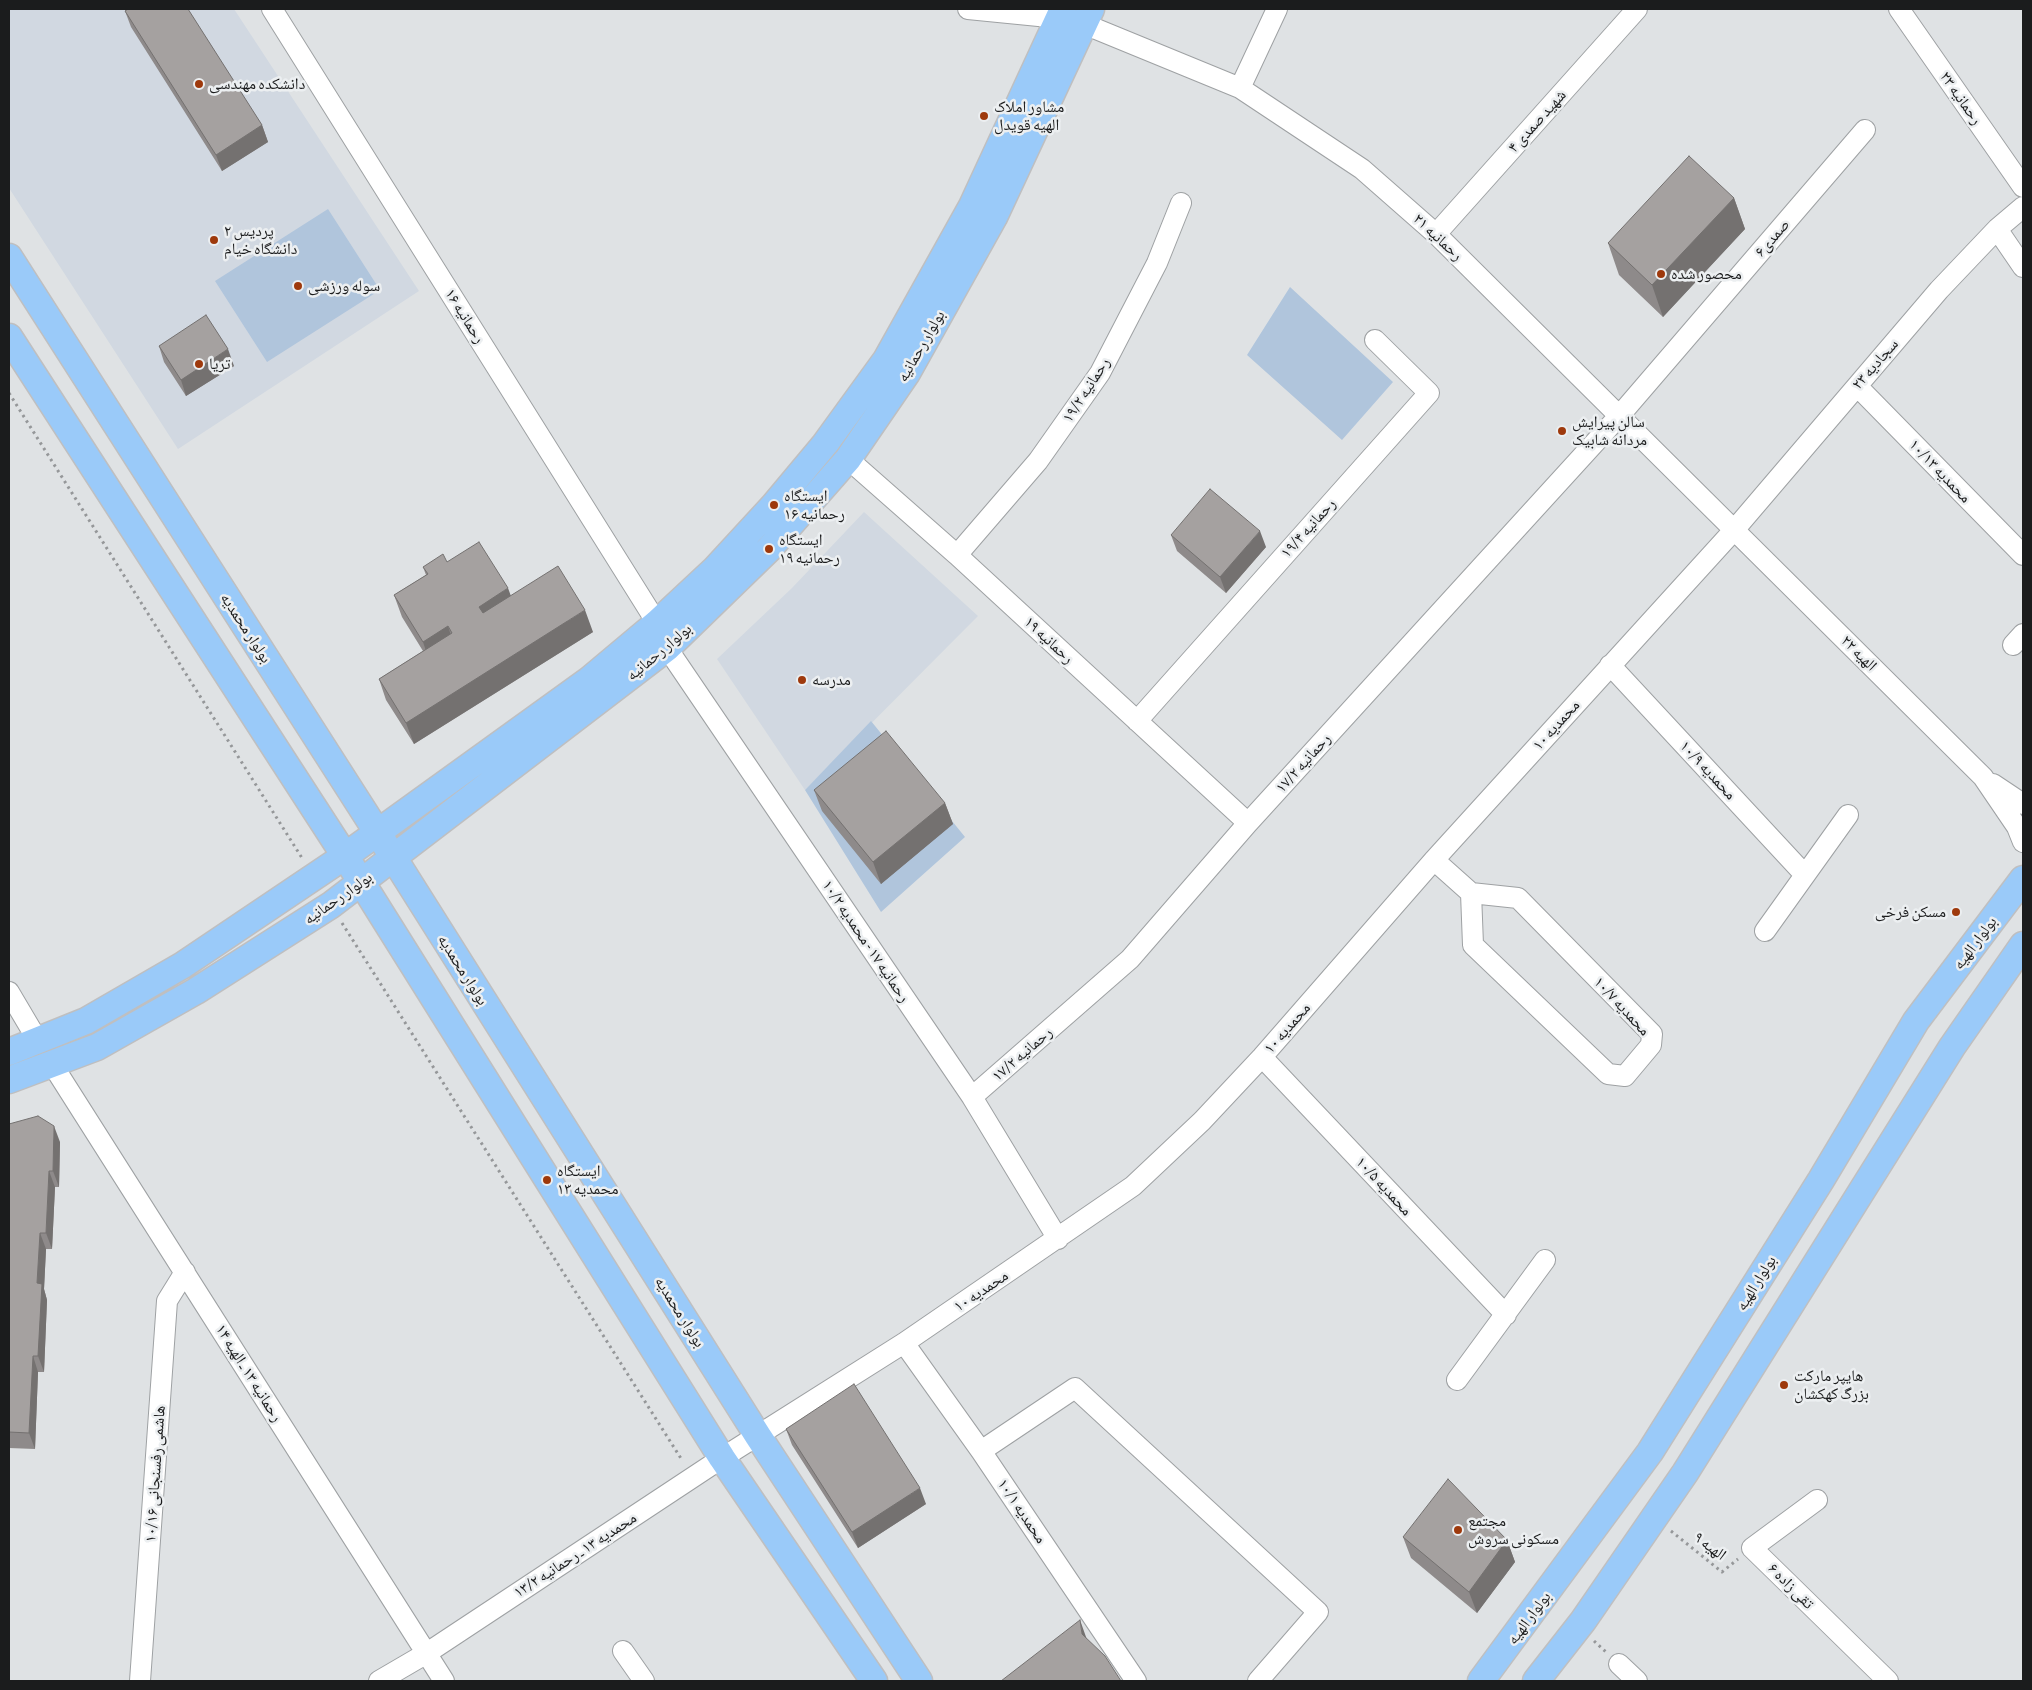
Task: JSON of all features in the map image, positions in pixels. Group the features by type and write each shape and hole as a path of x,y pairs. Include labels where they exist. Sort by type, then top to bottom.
{"main road":[{"name":"بولوار رحمانیه","path":"9,1052 86,1021 183,965 345,856 442,788 589,680 657,623 715,568 774,505 825,444 886,360 972,206 1061,14"},
{"path":"1061,14 1088,16"},
{"name":"بولوار رحمانیه","path":"9,1080 97,1047 188,996 331,905 394,860 668,648 769,549 848,459 907,373 994,217 1088,16"},
{"name":"بولوار محمدیه","path":"9,257 377,832 758,1436 919,1681"},
{"path":"9,337 345,856 360,883 722,1458 874,1681"},
{"name":"بولوار الهیه","path":"1481,1681 1650,1452 1821,1180 1916,1021 2023,879"},
{"path":"1536,1681 1579,1626 1685,1473 1952,1047 2023,945"}],"street":[{"name":"رحمانیه ۱۶","path":"272,9 657,623"},
{"path":"968,9 1061,14"},
{"path":"1240,88 1277,9"},
{"name":"شهید صمدی ۴","path":"1436,234 1637,9"},
{"name":"رحمانیه ۲۳","path":"1899,9 2023,188"},
{"name":"رحمانیه ۲۱","path":"1088,16 1240,88 1362,169 1436,234 1736,529"},
{"name":"صمدی۶","path":"1620,415 1865,130"},
{"name":"رحمانیه ۱۹/۲","path":"957,555 1038,461 1100,373 1157,263 1181,203"},
{"name":"سجادیه ۲۳","path":"1736,529 1939,290 1998,229 2023,207"},
{"path":"1998,229 2023,267"},
{"name":"رحمانیه ۱۹/۴","path":"1137,721 1429,393 1375,340"},
{"name":"محمدیه ۱۰/۱۳","path":"1857,386 2023,556"},
{"name":"رحمانیه ۱۷/۲","path":"972,1097 1130,959 1248,823 1620,415"},
{"name":"رحمانیه ۱۹","path":"848,459 957,555 1248,823"},
{"name":"محمدیه ۱۰","path":"722,1458 904,1343 1133,1186 1202,1120 1262,1057 1434,860 1736,529"},
{"name":"الهیه ۲۲","path":"1736,529 1983,777"},
{"name":"رحمانیه ۱۷ - محمدیه ۱۰/۲","path":"668,648 972,1097 1058,1238"},
{"name":"محمدیه ۱۰/۹","path":"1610,665 1805,875"},
{"path":"1983,777 2023,804"},
{"path":"1983,777 2017,827 2023,842"},
{"path":"1765,931 1848,815"},
{"path":"1434,860 1471,894"},
{"name":"محمدیه ۱۰/۷","path":"1471,894 1518,898 1652,1034 1652,1045 1625,1076 1608,1074 1473,945 1471,894"},
{"path":"9,992 38,1041"},
{"name":"محمدیه ۱۰/۵","path":"1262,1057 1506,1315"},
{"name":"رحمانیه ۱۳ ـ الهیه ۱۴","path":"52,1064 444,1681"},
{"path":"1458,1380 1546,1260"},
{"name":"هاشمی رفسنجانی ۱۰/۱۶","path":"140,1681 167,1301 185,1272"},
{"name":"محمدیه ۱۰/۱","path":"904,1343 982,1450 1136,1681"},
{"path":"982,1450 1075,1388 1318,1612 1258,1681"},
{"name":"محمدیه ۱۳ ـ رحمانیه ۱۳/۲","path":"379,1681 427,1652 722,1458"},
{"name":"تقی زاده ۶","path":"1817,1500 1752,1548 1888,1681"},
{"path":"623,1651 644,1681"},
{"path":"1619,1664 1637,1681"}],"path":[{"path":"9,393 313,876"},
{"path":"331,905 693,1477"},
{"name":"الهیه ۹","path":"1654,1517 1722,1572 1752,1548"},
{"path":"1579,1626 1619,1664"}],"shaded area":[{"name":"پردیس ۲ دانشگاه خیام","path":"9,9 234,9 419,291 178,449 9,188"},
{"name":"سوله ورزشی","path":"328,209 380,290 267,362 215,281"},
{"path":"1290,287 1393,382 1342,440 1247,355"},
{"path":"864,512 978,616 805,790 717,659 792,588"},
{"path":"871,721 965,837 881,912 805,790"}],"building":[{"name":"دانشکده مهندسی","path":"128,9 188,9 262,125 216,155 125,11"},
{"path":"1689,156 1734,198 1652,285 1608,243"},
{"path":"206,315 228,349 181,380 159,346"},
{"path":"1210,489 1260,531 1220,577 1171,535"},
{"path":"479,542 508,588 479,607 483,613 558,566 585,610 406,723 379,679 452,633 448,626 423,642 394,595 428,574 423,567 443,554 447,562"},
{"path":"886,731 945,803 873,862 814,790"},
{"path":"38,1116 54,1126 53,1171 49,1171 46,1233 40,1233 37,1283 42,1284 38,1356 33,1356 29,1433 9,1432 9,1124"},
{"path":"854,1384 920,1488 852,1532 786,1429"},
{"name":"مجتمع مسکونی سروش","path":"1448,1479 1507,1540 1469,1592 1403,1537"},
{"path":"1080,1620 1082,1634 1105,1656 1121,1681 1001,1681"}],"place":[{"name":"دانشکده مهندسی","path":"199,84"},
{"name":"مشاور املاک الهیه قویدل","path":"984,116"},
{"name":"پردیس ۲ دانشگاه خیام","path":"214,240"},
{"name":"محصور شده","path":"1661,274"},
{"name":"سوله ورزشی","path":"298,286"},
{"name":"تریا","path":"199,364"},
{"name":"سالن پیرایش مردانه شابیک","path":"1562,431"},
{"name":"ایستگاه رحمانیه ۱۶","path":"774,505"},
{"name":"ایستگاه رحمانیه ۱۹","path":"769,549"},
{"name":"مدرسه","path":"802,680"},
{"name":"مسکن فرخی","path":"1956,912"},
{"name":"ایستگاه محمدیه ۱۳","path":"547,1180"},
{"name":"هایپر مارکت بزرگ کهکشان","path":"1784,1385"},
{"name":"مجتمع مسکونی سروش","path":"1458,1530"}]}
